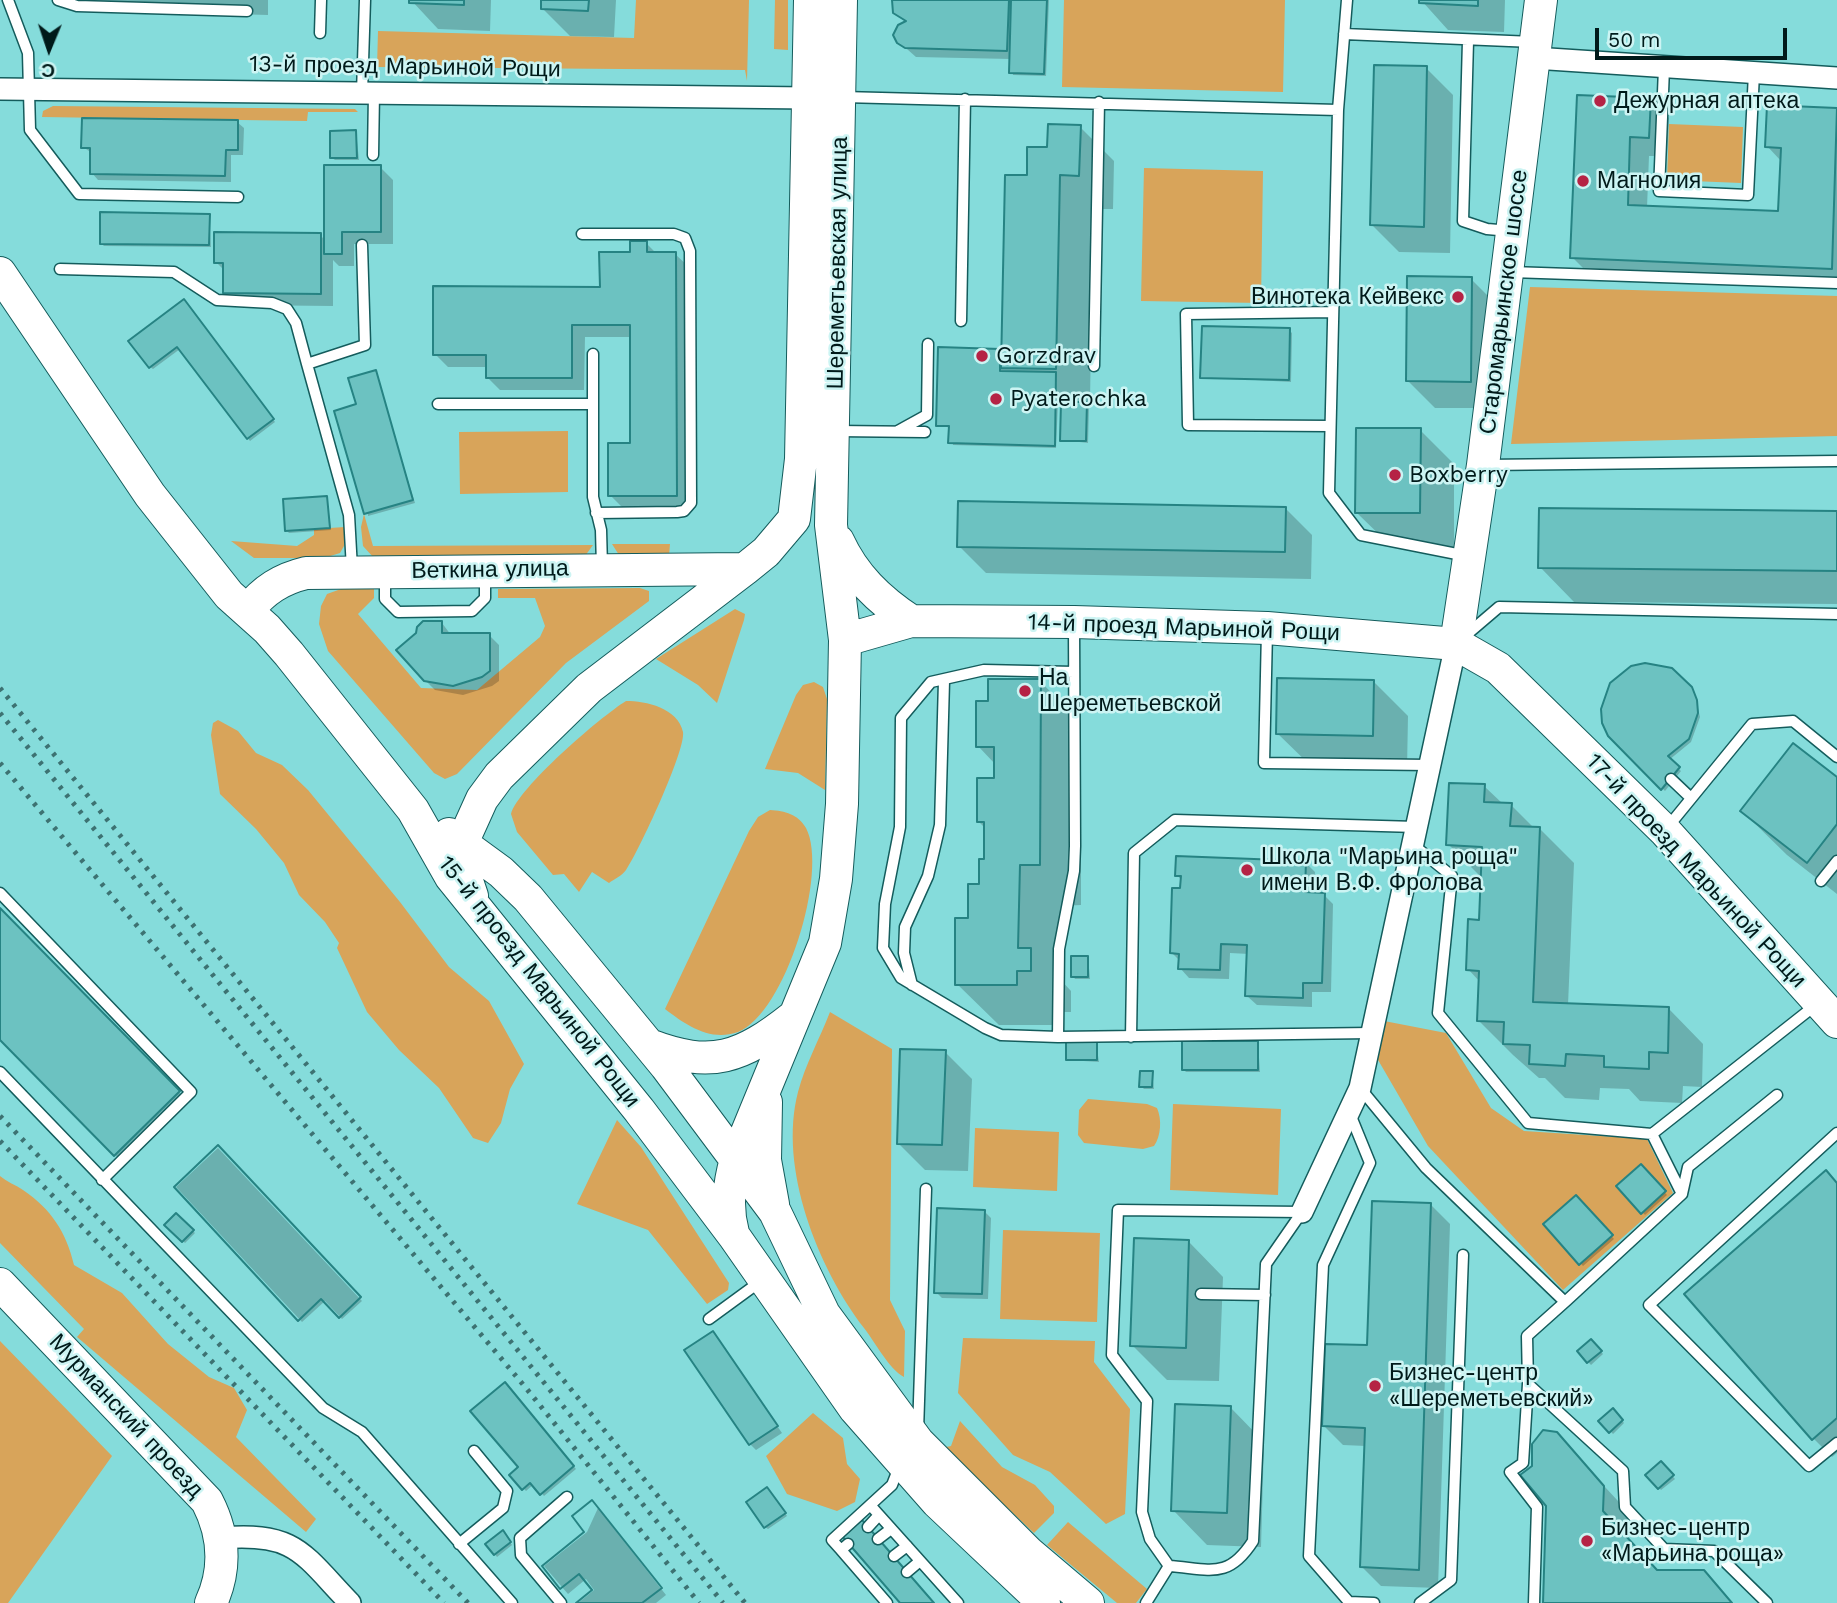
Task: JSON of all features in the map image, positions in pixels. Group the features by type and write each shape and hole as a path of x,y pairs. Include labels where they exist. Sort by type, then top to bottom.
{"main road":[{"name":"Шереметьевская улица","path":"745,569 766,552 794,519 801,459 810,0"},
{"name":"Шереметьевская улица","path":"734,1236 729,1217 728,1189 736,1159 825,943 831,920 842,804 845,640 831,526 835,431 841,0"},
{"name":"Старомарьинское шоссе","path":"1455,644 1483,465 1541,0"},
{"path":"0,273 150,495 220,585 248,610 289,654 413,810"},
{"path":"831,526 858,576 911,621"},
{"path":"490,928 463,869 463,844 477,807 499,776 596,682 745,569"},
{"name":"Веткина улица","path":"248,610 272,586 287,577 306,573 745,569"},
{"name":"14-й проезд Марьиной Рощи","path":"845,640 911,621 1074,622 1266,628 1455,644"},
{"name":"17-й проезд Марьиной Рощи","path":"1455,644 1498,668 1665,831 1828,1012"},
{"path":"499,776 490,803 490,832 495,849 528,898"},
{"name":"15-й проезд Марьиной Рощи","path":"413,810 501,872 528,898 649,1045 775,1212 824,1314 909,1453 1088,1603"},
{"name":"15-й проезд Марьиной Рощи","path":"413,810 451,877 639,1110 734,1236 817,1357 909,1453 1044,1603"},
{"path":"649,1045 687,1057 719,1057 744,1050 793,1017"},
{"path":"639,1110 671,1126 711,1127 730,1121 750,1107 768,1083"},
{"path":"768,1083 765,1160 775,1212"},
{"name":"Мурманский проезд","path":"0,1284 207,1500 217,1519 222,1563 211,1603"}],"street":[{"path":"1535,50 1664,68 1837,78"},
{"name":"13-й проезд Марьиной Рощи","path":"0,89 809,98"},
{"path":"1302,1212 1360,1088 1455,644"},
{"path":"221,1538 268,1536 288,1543 350,1603"}],"lane":[{"path":"8,0 28,53 30,130 79,194 239,197"},
{"path":"58,0 77,6 247,11"},
{"path":"320,33 321,0"},
{"path":"365,0 373,155"},
{"path":"1346,0 1338,110 1329,493 1361,535 1470,556"},
{"path":"1344,34 1468,41 1535,50"},
{"path":"1468,41 1463,221 1487,229 1512,232"},
{"path":"1664,68 1659,191 1748,195 1754,73"},
{"path":"841,97 1338,110"},
{"path":"961,321 965,99"},
{"path":"1094,366 1098,102"},
{"path":"582,234 674,234 685,238 690,251 691,503 684,511 677,512 596,513"},
{"path":"307,364 365,345 362,245"},
{"path":"60,269 174,272 217,300 272,303 287,309 296,323 349,515 352,572"},
{"path":"1508,272 1837,283"},
{"path":"1330,426 1188,425 1186,314 1333,312"},
{"path":"898,432 927,415 928,344"},
{"path":"593,354 593,497 601,530 602,569"},
{"path":"438,404 592,404"},
{"path":"835,431 925,432"},
{"path":"1483,465 1837,461"},
{"path":"1455,644 1499,607 1837,614"},
{"path":"1058,1037 1059,949 1074,871 1074,622"},
{"path":"1266,628 1265,763 1429,765"},
{"path":"1074,672 984,670 931,682 901,718 900,827 885,904 883,948 901,978 1001,1035 1132,1037 1371,1034"},
{"path":"912,985 904,953 905,927 928,876 940,825 944,681"},
{"path":"1665,831 1752,724 1793,721 1837,757"},
{"path":"1671,779 1691,798"},
{"path":"1132,1037 1133,853 1175,820 1414,836 1452,876 1438,1013 1528,1123 1652,1134 1828,1012"},
{"path":"1821,881 1837,861"},
{"path":"0,893 191,1092 102,1180"},
{"path":"0,1072 323,1408 362,1432 512,1603"},
{"path":"1360,1088 1426,1168 1566,1302"},
{"path":"1534,1603 1537,1507 1510,1472 1522,1463 1528,1384 1527,1336 1682,1194 1688,1167 1777,1095"},
{"path":"1349,1112 1370,1163 1323,1265 1309,1556 1349,1602 1374,1603"},
{"path":"1652,1134 1682,1194"},
{"path":"1835,1139 1649,1305 1809,1466 1837,1443"},
{"path":"885,1595 844,1547 832,1539 892,1485 909,1453 926,1189"},
{"path":"1118,1210 1302,1212 1266,1264 1253,1541 1242,1559 1223,1571 1169,1566 1150,1539 1142,1512 1147,1401 1112,1354 1118,1210"},
{"path":"1420,1603 1451,1580 1462,1255"},
{"path":"709,1319 763,1279"},
{"path":"1201,1294 1265,1296"},
{"path":"1528,1384 1623,1471 1625,1507 1664,1549 1714,1551 1767,1603"},
{"path":"459,1544 503,1508 507,1491 474,1451"},
{"path":"561,1603 521,1555 520,1538 567,1497"},
{"path":"871,1506 920,1561 950,1600"},
{"path":"868,1527 879,1515"},
{"path":"878,1539 891,1529"},
{"path":"894,1556 907,1546"},
{"path":"907,1572 920,1561"},
{"path":"1146,1603 1169,1566"}],"shaded area":[{"path":"636,0 749,0 747,81 745,70 377,67 378,31 634,38"},
{"path":"775,0 788,0 788,50 774,49"},
{"path":"1064,0 1285,0 1283,92 1062,87"},
{"path":"53,106 355,109 358,112 308,112 307,121 42,117 43,111"},
{"path":"1669,124 1743,127 1741,183 1667,180"},
{"path":"1144,168 1263,171 1261,303 1141,301"},
{"path":"1530,287 1837,296 1837,436 1511,444"},
{"path":"568,431 568,492 460,494 459,432"},
{"path":"364,514 373,546 593,545 585,556 374,558 363,546 361,527"},
{"path":"345,527 344,546 340,553 324,558 254,558 231,541 297,546 314,535 314,529"},
{"path":"612,544 670,544 669,556 619,555"},
{"path":"640,588 649,591 649,601 566,663 457,774 445,779 434,773 328,651 319,624 321,606 327,594 341,589 374,589 374,598 358,614 421,688 477,690 540,637 545,626 535,598 498,598 498,589"},
{"path":"735,609 745,614 744,620 717,703 698,685 656,659"},
{"path":"814,682 823,687 827,699 825,790 798,773 765,769 796,695 803,685"},
{"path":"626,701 652,704 675,717 683,732 682,742 660,801 626,870 609,883 592,872 579,892 564,874 553,875 517,832 511,814 517,802 544,771 580,737"},
{"path":"218,720 238,731 256,753 282,765 308,790 400,902 449,967 489,1001 524,1064 510,1089 501,1123 488,1143 473,1138 439,1088 399,1050 367,1012 337,948 339,943 325,922 299,895 284,863 256,829 220,794 211,735 213,723"},
{"path":"770,810 786,812 799,819 806,828 812,849 812,876 798,940 772,999 755,1020 738,1032 728,1035 708,1033 681,1021 665,1009 749,831 758,817"},
{"path":"830,1012 892,1049 890,1300 905,1331 904,1377 882,1355 831,1277 806,1216 798,1184 793,1152 793,1122 798,1092"},
{"path":"1379,1020 1446,1033 1491,1108 1524,1131 1647,1139 1673,1193 1563,1290 1428,1146 1374,1053"},
{"path":"1088,1099 1147,1104 1157,1108 1160,1127 1154,1146 1143,1149 1084,1143 1078,1135 1079,1110"},
{"path":"1173,1104 1281,1109 1278,1195 1170,1190"},
{"path":"617,1120 641,1147 729,1283 728,1290 707,1304 648,1230 577,1204"},
{"path":"975,1128 1059,1132 1057,1191 973,1187"},
{"path":"0,1176 20,1188 50,1214 67,1242 74,1265 122,1293 168,1344 209,1377 234,1388 247,1410 236,1437 316,1519 306,1532 77,1337 84,1329 0,1243"},
{"path":"1003,1230 1100,1233 1097,1322 1000,1319"},
{"path":"963,1338 1095,1341 1094,1362 1130,1409 1125,1514 1106,1524 1050,1472 1013,1455 958,1393"},
{"path":"0,1341 112,1456 8,1603 0,1603"},
{"path":"813,1413 843,1438 847,1464 860,1479 855,1502 837,1511 787,1494 766,1456"},
{"path":"960,1421 1002,1467 1035,1485 1054,1506 1054,1513 1034,1533 952,1456 946,1447 951,1446"},
{"path":"1068,1522 1147,1589 1136,1603 1117,1603 1047,1545"}],"building":[{"path":"409,0 464,0 464,5 409,3"},
{"path":"541,0 589,0 588,11 541,9"},
{"path":"892,0 1009,0 1007,51 905,48 897,43 893,35 898,25 906,21 893,13"},
{"path":"1011,0 1047,0 1044,74 1009,73"},
{"path":"1419,0 1478,0 1478,6 1419,3"},
{"path":"1374,65 1427,66 1424,227 1370,225"},
{"path":"1577,95 1651,98 1649,138 1630,137 1628,205 1778,211 1781,148 1765,147 1767,105 1837,108 1832,269 1570,258"},
{"path":"82,118 238,120 238,150 226,150 225,176 90,174 90,148 81,148"},
{"path":"1048,124 1081,125 1079,176 1060,175 1056,369 1001,368 1005,175 1027,175 1027,147 1047,147"},
{"path":"356,130 357,158 330,158 330,131"},
{"path":"324,165 381,165 381,232 342,232 342,254 324,254"},
{"path":"100,212 210,214 209,245 100,244"},
{"path":"214,232 321,233 321,294 223,293 223,263 214,263"},
{"path":"630,241 647,241 647,252 676,252 677,496 608,496 608,443 630,443 630,325 572,325 572,378 486,378 486,355 433,355 433,286 600,287 599,252 630,252"},
{"path":"1407,276 1472,277 1471,382 1406,381"},
{"path":"184,299 274,419 247,439 177,347 149,368 128,341"},
{"path":"1202,326 1290,328 1289,380 1200,378"},
{"name":"Pyaterochka","path":"938,347 1000,349 1000,371 1056,372 1055,446 948,443 949,426 936,426"},
{"path":"376,370 413,500 364,514 334,411 356,404 348,378"},
{"path":"1061,402 1087,402 1086,441 1060,441"},
{"path":"1356,428 1421,428 1420,513 1355,513"},
{"path":"327,496 330,528 285,531 283,499"},
{"path":"958,501 1286,507 1285,552 957,547"},
{"path":"1539,508 1837,511 1837,571 1538,568"},
{"path":"423,621 442,621 442,633 490,633 490,671 482,677 453,686 424,681 396,650 416,633 417,627"},
{"path":"1645,663 1672,668 1692,687 1697,700 1698,713 1689,739 1668,756 1680,767 1661,790 1608,736 1602,723 1601,709 1610,683 1631,666"},
{"path":"1277,678 1374,680 1373,736 1276,734"},
{"path":"988,679 1041,679 1040,865 1020,865 1018,948 1031,948 1031,971 1017,971 1017,985 955,985 955,918 968,918 968,884 979,884 979,859 984,859 984,822 977,822 977,778 994,778 994,747 976,747 976,701 988,701"},
{"path":"1793,743 1837,777 1837,824 1807,863 1740,811"},
{"path":"1449,783 1485,784 1484,802 1512,803 1510,826 1540,827 1533,1002 1669,1007 1668,1053 1649,1052 1649,1069 1604,1067 1604,1056 1566,1054 1565,1066 1529,1064 1530,1045 1503,1044 1504,1022 1477,1021 1479,971 1466,970 1468,919 1479,920 1482,847 1446,845"},
{"path":"1176,856 1306,861 1305,892 1325,893 1322,983 1303,983 1303,998 1245,996 1247,945 1221,944 1220,970 1178,969 1179,954 1170,953 1172,888 1180,888 1181,876 1175,876"},
{"path":"0,908 180,1091 114,1156 0,1040"},
{"path":"1071,956 1088,956 1088,977 1071,977"},
{"path":"1066,1041 1097,1041 1097,1060 1066,1060"},
{"path":"1182,1041 1258,1041 1258,1070 1182,1070"},
{"path":"900,1049 946,1050 942,1145 897,1144"},
{"path":"1140,1071 1153,1071 1152,1087 1139,1087"},
{"path":"218,1145 361,1297 339,1318 321,1299 298,1321 174,1187"},
{"path":"218,1145 361,1297 339,1318 321,1299 298,1321 174,1187"},
{"path":"1641,1164 1666,1191 1641,1214 1616,1186"},
{"path":"1826,1170 1837,1183 1837,1418 1812,1440 1684,1294"},
{"path":"1576,1195 1613,1235 1579,1265 1543,1224"},
{"name":"Бизнес-центр «Шереметьевский»","path":"1372,1201 1431,1203 1419,1570 1360,1567 1365,1428 1322,1426 1325,1344 1367,1345"},
{"path":"937,1208 985,1210 982,1294 934,1293"},
{"path":"176,1213 194,1230 182,1242 164,1225"},
{"path":"1134,1238 1189,1240 1186,1348 1130,1346"},
{"path":"713,1331 778,1426 749,1445 684,1350"},
{"path":"1591,1339 1602,1351 1587,1363 1577,1351"},
{"path":"505,1382 574,1466 540,1495 530,1483 522,1490 509,1475 518,1467 470,1411"},
{"path":"1175,1404 1231,1406 1227,1513 1171,1511"},
{"path":"1613,1408 1623,1420 1609,1433 1598,1421"},
{"name":"Бизнес-центр «Марьина роща»","path":"1543,1430 1557,1432 1604,1486 1603,1511 1657,1570 1704,1570 1732,1603 1543,1603 1546,1506 1520,1475 1532,1466 1532,1444"},
{"path":"1661,1461 1674,1475 1658,1489 1645,1475"},
{"path":"767,1487 786,1513 764,1528 746,1502"},
{"path":"592,1500 662,1588 642,1603 576,1603 592,1590 579,1574 560,1589 542,1566 584,1532 572,1516"},
{"path":"592,1500 662,1588 642,1603 576,1603 592,1590 579,1574 560,1589 542,1566 584,1532 572,1516"},
{"path":"862,1520 934,1603 900,1603 842,1536"},
{"path":"503,1530 511,1542 494,1555 485,1544"}],"railway":[{"path":"0,688 745,1603"},
{"path":"0,713 723,1603"},
{"path":"0,763 526,1388 699,1603"},
{"path":"0,1116 468,1603"},
{"path":"0,1141 444,1603"}],"place":[{"name":"Дежурная аптека","path":"1600,101"},
{"name":"Магнолия","path":"1583,181"},
{"name":"Винотека Кейвекс","path":"1458,297"},
{"name":"Gorzdrav","path":"982,356"},
{"name":"Pyaterochka","path":"996,399"},
{"name":"Boxberry","path":"1395,475"},
{"name":"На Шереметьевской","path":"1025,691"},
{"name":"Школа \"Марьина роща\" имени В.Ф. Фролова","path":"1247,870"},
{"name":"Бизнес-центр «Шереметьевский»","path":"1375,1386"},
{"name":"Бизнес-центр «Марьина роща»","path":"1587,1541"}]}
